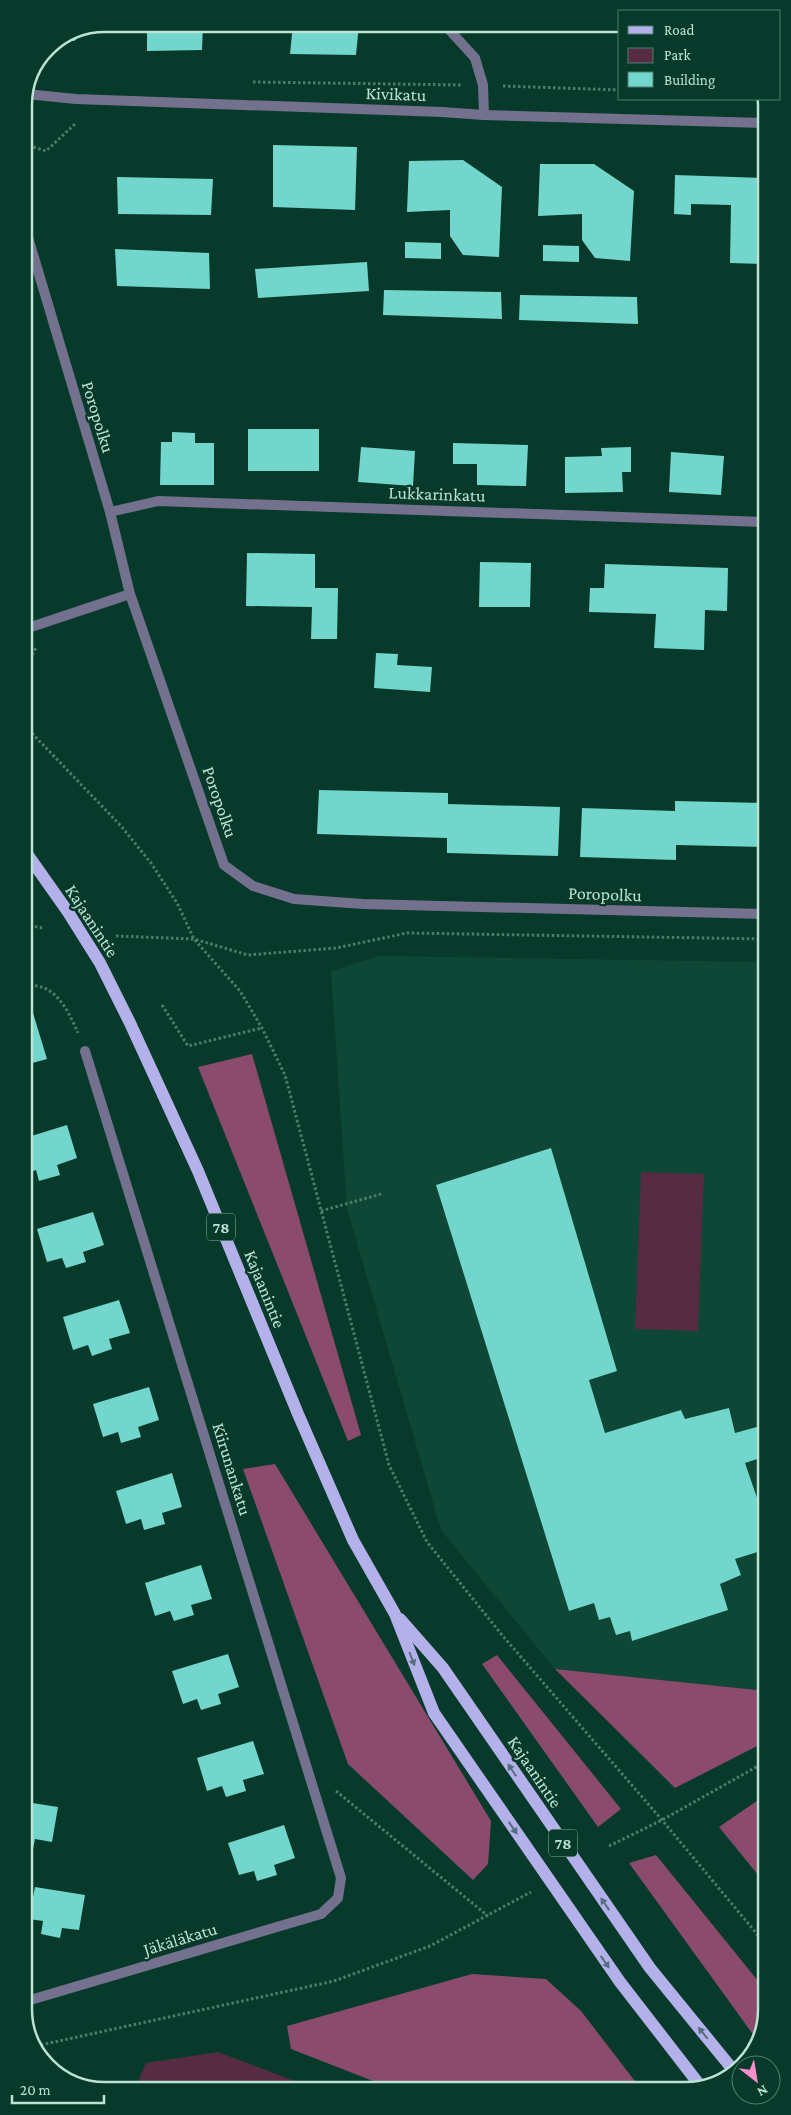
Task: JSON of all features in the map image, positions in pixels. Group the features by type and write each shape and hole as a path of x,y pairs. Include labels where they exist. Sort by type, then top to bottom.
{"main road":[{"name":"Kajaanintie","path":"33,862 68,912 100,963 130,1023 198,1171 298,1414 346,1522 394,1614 434,1712 620,1982 697,2082"},
{"name":"Kajaanintie","path":"394,1614 443,1668 650,1968 730,2066"}],"street":[{"path":"452,33 475,58 482,86 484,115"},
{"name":"Kivikatu","path":"34,95 76,99 484,115 758,123"},
{"name":"Poropolku","path":"33,254 110,512 130,594 224,865 253,886 294,899 363,904 758,914"},
{"name":"Lukkarinkatu","path":"110,512 158,500 758,522"},
{"path":"33,626 130,594"},
{"name":"Kiirunankatu","path":"84,1051 341,1878 338,1898"},
{"name":"Jäkäläkatu","path":"32,1999 321,1914 338,1898"}],"path":[{"path":"245,82 618,90"},
{"path":"33,146 46,150 75,124"},
{"path":"33,734 121,826 151,863 177,903 194,939 240,991 262,1028 285,1075 389,1465 427,1542 502,1635 662,1820 758,1935"},
{"path":"33,926 43,928"},
{"path":"116,936 194,939 248,955 336,948 407,933 758,939"},
{"path":"33,986 42,986 56,996 71,1015 84,1051"},
{"path":"162,1006 188,1046 262,1028"},
{"path":"321,1211 381,1194"},
{"path":"609,1846 662,1820 758,1767"},
{"path":"314,1788 333,1788 488,1916"},
{"path":"42,2045 334,1981 430,1946 534,1891"}],"shaded area":[{"path":"380,956 758,962 758,1690 555,1669 441,1530 347,1209 331,971"},
{"path":"252,1054 361,1435 348,1441 198,1067"},
{"path":"275,1464 491,1821 488,1864 473,1880 348,1764 243,1469"},
{"path":"497,1655 621,1809 598,1827 482,1664"},
{"path":"555,1669 758,1690 758,1746 675,1788"},
{"path":"758,1800 758,1875 719,1827"},
{"path":"656,1855 758,1981 757,2024 754,2036 629,1863"},
{"path":"472,1974 546,1979 581,2011 636,2082 376,2082 291,2049 287,2026"}],"green space":[{"path":"641,1172 704,1174 698,1331 635,1329"},
{"path":"218,2052 298,2082 138,2082 146,2063"}],"building":[{"path":"147,32 203,32 202,50 147,51"},
{"path":"292,32 358,32 356,55 290,54"},
{"path":"273,145 357,147 355,210 273,207"},
{"path":"463,160 502,187 499,257 463,255 450,236 450,210 407,212 409,161"},
{"path":"540,164 594,164 634,191 630,261 595,258 582,240 582,214 538,216"},
{"path":"675,175 758,178 758,264 730,263 731,205 691,204 691,215 674,214"},
{"path":"117,177 213,179 211,215 118,214"},
{"path":"405,242 441,243 441,259 405,258"},
{"path":"543,245 579,246 579,262 543,261"},
{"path":"115,249 209,253 210,289 117,286"},
{"path":"367,262 369,291 258,298 255,269"},
{"path":"384,290 501,292 502,319 383,315"},
{"path":"520,295 637,297 638,324 519,320"},
{"path":"248,429 319,429 319,471 248,471"},
{"path":"172,432 195,433 195,443 214,443 214,485 160,485 161,442 172,442"},
{"path":"453,443 528,445 526,486 477,485 477,464 453,464"},
{"path":"361,447 415,451 413,486 358,482"},
{"path":"631,447 631,472 622,472 623,492 565,493 565,457 602,456 601,448"},
{"path":"671,452 724,456 721,495 669,492"},
{"path":"247,553 315,554 315,588 338,588 337,639 311,639 312,607 246,606"},
{"path":"480,562 531,563 530,607 479,607"},
{"path":"605,564 728,568 727,611 705,610 704,650 654,648 656,614 589,612 590,588 604,588"},
{"path":"376,653 398,654 397,665 432,667 430,692 374,688"},
{"path":"319,790 448,793 448,804 560,807 558,856 447,853 447,838 317,834"},
{"path":"675,801 758,803 758,847 676,845 676,860 580,857 582,808 675,811"},
{"path":"33,1013 47,1059 32,1063"},
{"path":"67,1125 77,1158 57,1165 60,1175 39,1181 36,1170 32,1171 32,1136"},
{"path":"551,1148 617,1371 589,1380 605,1433 681,1410 685,1419 729,1408 735,1433 758,1427 758,1459 745,1463 758,1501 758,1552 735,1559 741,1575 720,1584 728,1610 632,1641 630,1631 616,1635 610,1617 599,1620 594,1603 569,1611 436,1185"},
{"path":"93,1212 104,1245 83,1252 86,1262 66,1268 62,1258 47,1262 37,1229"},
{"path":"119,1300 130,1333 109,1339 112,1349 92,1356 88,1345 73,1350 63,1317"},
{"path":"149,1387 159,1420 138,1427 141,1437 121,1443 118,1432 103,1437 93,1404"},
{"path":"172,1473 182,1507 162,1513 165,1524 144,1530 141,1519 126,1524 116,1491"},
{"path":"201,1565 212,1599 191,1605 194,1615 174,1621 170,1611 155,1616 145,1583"},
{"path":"228,1654 239,1687 218,1694 221,1704 201,1710 197,1699 183,1704 172,1671"},
{"path":"253,1741 264,1774 243,1780 246,1791 226,1797 222,1786 207,1791 197,1758"},
{"path":"32,1803 58,1807 52,1842 35,1839 33,1849"},
{"path":"284,1825 295,1858 274,1865 277,1875 257,1881 254,1871 239,1875 228,1843"},
{"path":"35,1887 85,1895 79,1930 62,1928 60,1938 41,1934 43,1921 32,1919 32,1903"}]}
